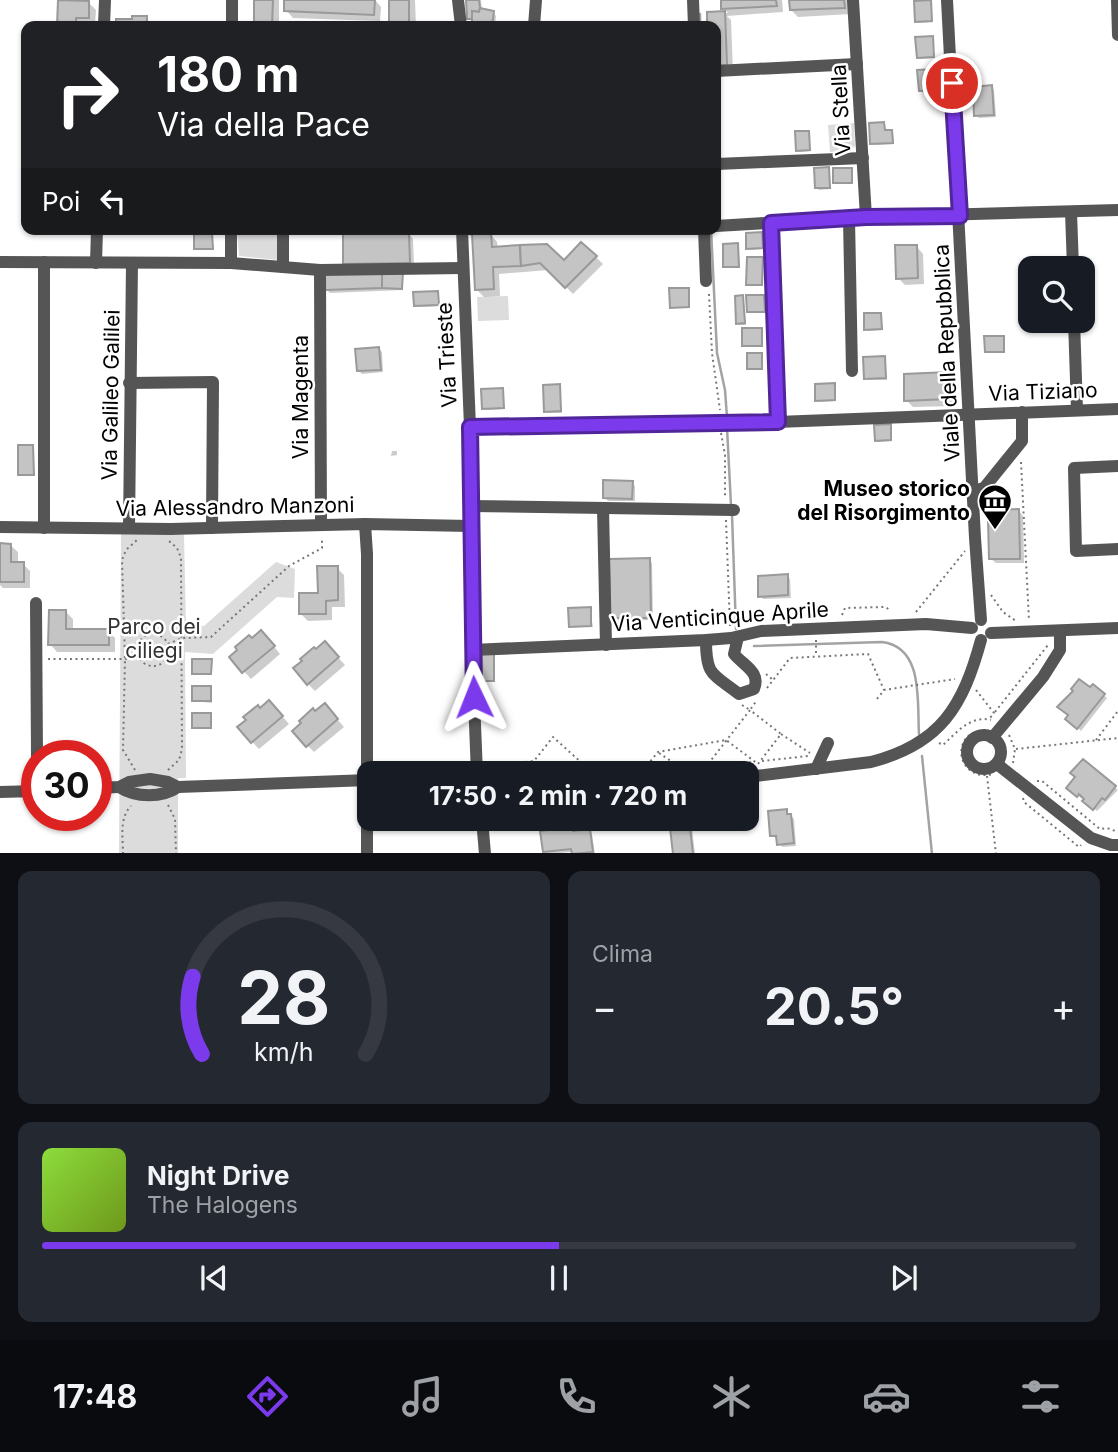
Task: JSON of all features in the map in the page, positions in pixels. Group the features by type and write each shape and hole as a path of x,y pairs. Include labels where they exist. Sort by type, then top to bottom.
{"street":[{"path":"104,21 105,0"},
{"path":"232,0 232,21"},
{"path":"458,0 460,21"},
{"path":"534,21 536,0"},
{"path":"693,0 694,21"},
{"name":"Via Stella","path":"853,0 866,217"},
{"name":"Viale della Repubblica","path":"947,0 960,216 976,624"},
{"path":"1117,0 1118,35"},
{"path":"721,71 857,64"},
{"path":"721,164 863,158"},
{"path":"721,226 866,217 1118,210"},
{"path":"1071,212 1073,256"},
{"path":"849,219 852,371"},
{"path":"771,223 778,422"},
{"path":"96,262 97,235"},
{"path":"231,235 231,263"},
{"path":"283,235 283,267"},
{"name":"Via Trieste","path":"462,235 470,427 476,761"},
{"path":"704,235 706,281"},
{"path":"0,262 231,263 320,270 463,268"},
{"path":"44,262 44,528"},
{"name":"Via Galileo Galilei","path":"129,528 132,263"},
{"name":"Via Magenta","path":"320,270 321,524"},
{"path":"1074,333 1077,410"},
{"path":"129,383 213,382 212,528"},
{"name":"Via Tiziano","path":"470,427 778,422 1118,409"},
{"path":"972,491 984,488 1022,441 1022,412"},
{"path":"1118,466 1074,468 1076,551 1118,549"},
{"path":"471,506 729,510"},
{"path":"603,508 606,645"},
{"name":"Via Alessandro Manzoni","path":"0,527 212,528 321,524 471,526"},
{"path":"365,524 368,761"},
{"path":"36,603 37,740"},
{"path":"976,624 975,637 1061,636 1118,628"},
{"name":"Via Venticinque Aprile","path":"472,650 706,639 735,637 761,631 976,624"},
{"path":"759,776 871,762 912,748 932,734 958,703 986,636"},
{"path":"992,738 1044,677 1060,650 1061,636"},
{"path":"706,639 706,662 709,670 739,694 754,689 757,682 755,674 734,654 735,637"},
{"path":"981,736 992,738 1001,750 997,764 992,768 980,769 970,763 967,752 971,741 981,736"},
{"path":"816,769 828,743"},
{"path":"997,764 1091,838 1112,848"},
{"path":"112,787 150,777 178,787 357,780"},
{"path":"119,787 129,793 149,795 171,792 178,787"},
{"path":"0,792 21,791"},
{"path":"367,831 367,853"},
{"path":"483,831 485,853"}],"path":[{"path":"706,281 709,286 712,353 725,423 735,637"},
{"path":"988,589 1003,612 1016,621 1029,625 1021,463 1011,455"},
{"path":"168,644 182,638 211,637 289,566 322,548 321,524"},
{"path":"140,539 126,550 122,560 125,659 123,750 132,767 150,777 172,768 182,749 181,558 177,548 170,542 152,534 152,528"},
{"path":"843,622 842,610 845,608 886,607 890,610"},
{"path":"149,634 160,635 168,644 168,655 156,665 145,664 137,655 137,645 149,634"},
{"path":"994,713 1051,642 1061,636"},
{"path":"816,640 817,657"},
{"path":"765,690 790,658 868,654 884,690"},
{"path":"37,659 125,659 137,655"},
{"path":"764,673 773,680"},
{"path":"877,699 884,690 922,684"},
{"path":"710,761 757,700"},
{"path":"750,710 813,755 761,761"},
{"path":"1096,740 1118,711"},
{"path":"930,748 940,742 943,745 970,721 989,719 1013,740 1015,749 1012,766"},
{"path":"759,764 781,734"},
{"path":"534,761 553,737 580,761"},
{"path":"1015,749 1118,738"},
{"path":"651,761 658,752 726,740 753,761"},
{"path":"658,752 671,761"},
{"path":"987,775 996,853"},
{"path":"1032,782 1042,781 1100,829 1107,828 1118,832"},
{"path":"149,795 148,800 159,801 172,810 176,820 176,853"},
{"path":"122,853 123,822 126,811 133,804"}],"green space":[{"path":"854,123 855,146 850,151 830,152 828,125"},
{"path":"237,235 278,235 277,260 239,256"},
{"path":"508,296 509,320 478,321 477,297"},
{"name":"Parco dei ciliegi","path":"121,534 184,535 186,626 204,626 276,562 295,569 294,598 277,597 213,654 185,652 186,778 178,778 178,853 119,853"}],"building":[{"path":"58,0 89,1 89,18 57,21"},
{"path":"254,0 273,0 272,21 254,21"},
{"path":"284,0 375,0 374,15 284,11"},
{"path":"389,0 409,0 409,21 389,21"},
{"path":"466,0 479,0 479,12 472,11 472,19 467,19"},
{"path":"721,0 776,0 777,6 721,9"},
{"path":"789,0 844,0 845,8 790,10"},
{"path":"931,0 932,21 915,22 914,1"},
{"path":"480,8 494,11 493,21 472,21 472,11 479,12"},
{"path":"725,11 727,65 721,66 721,21 707,21 707,12"},
{"path":"132,16 147,16 147,21 116,21 116,19 132,19"},
{"path":"933,36 934,57 917,58 915,37"},
{"path":"935,69 936,90 919,91 917,70"},
{"path":"992,85 994,115 974,116 973,87"},
{"path":"884,122 885,130 892,130 893,143 870,144 869,123"},
{"path":"795,131 809,131 810,150 796,151"},
{"path":"829,167 830,188 815,188 814,168"},
{"path":"833,168 852,168 852,183 833,183"},
{"path":"762,232 763,248 746,249 746,233"},
{"path":"194,235 212,235 213,249 194,249"},
{"path":"343,235 409,235 410,263 343,264"},
{"path":"472,235 491,235 492,247 520,245 521,266 493,267 494,289 475,290"},
{"path":"581,242 597,256 565,288 540,263 521,266 520,245 547,244 564,260"},
{"path":"738,243 739,267 723,267 723,244"},
{"path":"895,245 917,245 918,278 896,279"},
{"path":"747,257 763,257 762,285 746,285"},
{"path":"382,272 382,288 325,290 323,274"},
{"path":"382,272 403,272 402,289 382,288"},
{"path":"669,288 689,288 689,307 670,308"},
{"path":"438,291 439,305 414,306 413,292"},
{"path":"743,295 745,323 736,324 735,296"},
{"path":"746,295 764,295 765,312 747,312"},
{"path":"864,313 881,313 882,329 864,330"},
{"path":"742,328 762,328 762,346 742,346"},
{"path":"984,336 1004,336 1004,352 985,352"},
{"path":"379,347 381,370 357,371 355,349"},
{"path":"747,353 762,353 762,369 747,369"},
{"path":"885,356 886,378 864,379 863,357"},
{"path":"948,372 948,399 904,401 904,374"},
{"path":"835,383 835,400 815,401 815,384"},
{"path":"560,384 561,411 544,412 543,385"},
{"path":"503,388 504,408 482,409 481,389"},
{"path":"891,424 891,440 875,441 874,425"},
{"path":"18,445 33,445 34,475 18,475"},
{"path":"603,480 633,481 632,499 603,498"},
{"path":"1019,509 1020,559 989,559 988,520 999,520 999,510"},
{"path":"0,543 11,544 11,562 24,562 24,582 0,582"},
{"path":"650,558 651,618 610,618 609,559"},
{"path":"317,566 338,566 338,600 326,601 326,614 299,614 299,593 318,593"},
{"path":"788,574 788,595 758,597 758,576"},
{"path":"591,607 591,626 569,627 568,608"},
{"path":"49,610 66,610 66,629 109,629 109,645 48,645"},
{"path":"261,630 275,646 242,673 229,657 237,650 235,647 249,635 252,638"},
{"path":"325,641 339,657 307,685 293,668 314,647 316,649"},
{"path":"482,654 494,654 494,681 482,681"},
{"path":"192,659 212,659 211,674 192,674"},
{"path":"1079,679 1090,687 1093,684 1105,694 1077,729 1065,719 1068,715 1057,707 1073,691 1071,689"},
{"path":"192,686 211,686 211,701 192,701"},
{"path":"269,700 283,716 251,743 237,727 246,720 243,717"},
{"path":"325,703 338,719 306,747 292,731 313,708 315,711"},
{"path":"192,713 211,713 211,728 192,728"},
{"path":"1083,759 1116,786 1093,810 1082,801 1084,799 1079,794 1077,797 1066,788 1075,777 1070,773"},
{"path":"787,809 787,814 791,814 794,843 777,845 776,836 770,836 768,811"},
{"path":"540,831 590,831 593,852 572,853 571,849 543,852"},
{"path":"670,831 690,831 693,853 673,853"}],"waterway":[{"path":"700,14 700,21"},
{"path":"711,235 717,353 725,390 727,417"},
{"path":"727,428 731,505"},
{"path":"732,515 736,629"},
{"path":"754,646 882,642 896,646 912,665 916,678 919,734"},
{"path":"922,756 932,853"}],"place":[{"name":"Museo storico del Risorgimento","path":"995,531"}],"route":[{"path":"474,697 470,427 778,422 771,223 866,217 960,216 952,83"}]}
